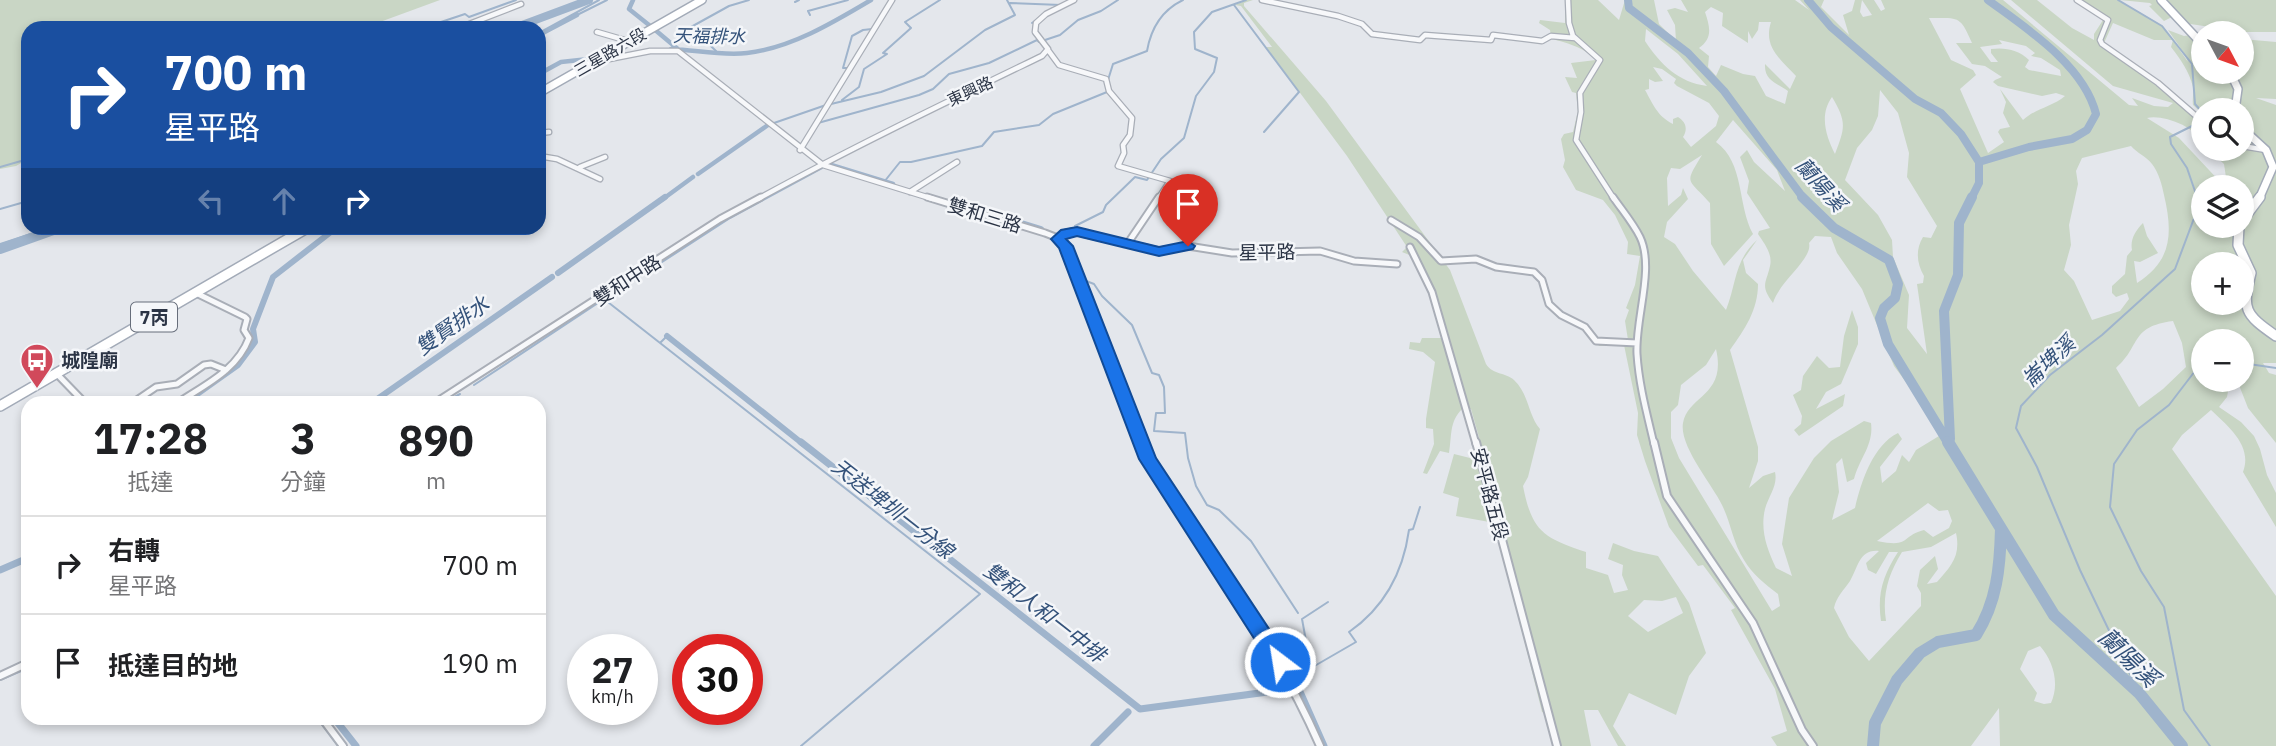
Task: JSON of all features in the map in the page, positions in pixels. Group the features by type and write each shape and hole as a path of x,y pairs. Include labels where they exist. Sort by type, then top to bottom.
{"main road":[{"name":"三星路六段","path":"546,89 702,0"},
{"path":"2161,0 2191,33"},
{"path":"2254,139 2266,150 2273,162 2262,196 2254,206"},
{"name":"7丙","path":"0,405 295,235"},
{"path":"2236,238 2251,274 2245,295 2248,311 2257,322 2276,336"}],"street":[{"path":"802,147 892,0"},
{"path":"1074,0 1046,14 1034,26 1035,32 1062,66 1106,79 1109,91 1132,118 1130,135 1123,145 1124,153 1118,166 1170,181 1128,243"},
{"path":"1262,0 1344,18 1362,24 1372,34 1418,40 1425,34 1491,40 1493,35 1542,41 1551,36 1575,38"},
{"path":"1568,0 1570,27 1575,38 1597,54 1600,60 1580,93 1581,112 1576,140 1641,239 1646,254 1637,343 1640,384 1667,496 1753,624 1802,730 1813,746"},
{"path":"2077,0 2108,20 2100,40 2102,44 2158,83 2191,112"},
{"path":"477,21 521,4"},
{"path":"597,32 628,41"},
{"name":"東興路","path":"825,164 847,150 907,124 1010,73 1048,50"},
{"name":"雙和三路","path":"597,59 650,51 678,51 825,164 1059,237"},
{"path":"2254,148 2266,150"},
{"path":"546,157 580,167 600,178"},
{"path":"580,167 605,157"},
{"path":"913,191 957,162"},
{"name":"雙和中路","path":"445,396 720,219 825,164"},
{"path":"1391,220 1419,237 1441,261 1476,259 1496,267 1534,272 1542,279 1549,304 1561,315 1585,327 1596,341 1637,343"},
{"name":"星平路","path":"1059,237 1077,232 1159,251 1188,246 1231,253 1320,251 1354,261 1397,264"},
{"path":"1059,237 1066,246 1148,459 1268,642 1298,696 1320,746"},
{"name":"安平路五段","path":"1410,247 1432,292 1465,402 1557,746"},
{"path":"188,396 226,370 241,355 249,338 243,330 247,319 195,293"},
{"path":"143,396 156,387 177,384 207,364 226,370"},
{"path":"56,373 78,396"},
{"path":"0,676 21,666"},
{"path":"327,725 343,746"}],"green space":[{"path":"0,0 440,0 383,21 21,21 21,163 0,169"},
{"path":"1253,0 1244,3 1244,6 1326,101 1450,270 1486,364 1492,370 1514,380 1523,392 1540,429 1528,477 1523,486 1531,514 1542,531 1560,542 1586,552 1586,568 1608,575 1614,593 1628,590 1622,575 1623,565 1608,559 1613,543 1658,556 1689,603 1706,653 1689,676 1676,715 1629,693 1613,726 1626,746 1618,746 1598,710 1584,710 1591,746 1552,746 1558,736 1552,716 1542,712 1495,523 1456,516 1459,498 1443,493 1454,454 1486,462 1471,409 1462,409 1455,419 1449,453 1440,451 1427,474 1423,473 1434,444 1433,429 1426,428 1426,419 1435,362 1423,352 1409,349 1410,342 1420,343 1422,338 1442,338 1428,290 1412,256 1402,252 1407,247 1347,156 1266,47 1272,47 1241,6 1235,5","holes":["1676,597 1683,613 1648,632 1628,616 1644,600 1662,601"]},
{"path":"1565,0 1598,0 1619,20 1625,0 1654,0 1659,24 1676,41 1675,25 1667,10 1675,8 1688,12 1681,0 1795,0 1809,10 1800,0 1824,0 1821,7 1849,35 1843,15 1852,11 1855,0 1862,0 1874,0 1881,11 1885,9 1881,0 2003,0 2129,105 2138,106 2132,98 2154,106 2168,107 2173,103 2113,86 2011,0 2037,0 2072,28 2094,40 2094,34 2103,20 2074,0 2117,0 2163,26 2173,40 2154,40 2113,23 2104,43 2156,79 2191,110 2191,130 2162,118 2147,118 2179,138 2191,151 2191,161 2201,161 2214,175 2191,175 2191,238 2254,238 2254,175 2226,175 2221,161 2254,161 2254,98 2193,98 2192,84 2254,84 2254,40 2276,42 2276,99 2256,98 2276,105 2276,363 2263,363 2269,373 2276,375 2276,443 2248,408 2242,392 2254,392 2254,329 2191,329 2191,392 2228,392 2219,407 2241,422 2254,436 2276,493 2276,527 2243,472 2245,454 2242,445 2211,410 2182,435 2172,449 2276,596 2276,746 2000,746 1999,708 1971,746 1777,746 1771,737 1787,731 1775,689 1731,610 1735,608 1703,565 1698,566 1669,527 1637,435 1638,413 1624,345 1599,346 1596,341 1628,340 1625,321 1629,310 1626,308 1635,285 1640,256 1627,254 1628,242 1615,215 1603,200 1576,190 1563,167 1565,160 1561,139 1564,134 1573,132 1578,111 1576,93 1572,92 1565,77 1577,78 1571,63 1596,60 1580,48 1548,38 1551,36 1550,30 1539,23 1540,20 1565,23","holes":["1862,0 1872,15 1863,17 1860,12","1711,7 1723,13 1722,26 1748,43 1748,31 1752,39 1758,30 1759,22 1771,22 1771,46 1796,76 1790,89 1765,64 1769,78 1788,91 1785,104 1766,96 1755,76 1721,65 1716,76 1708,67 1709,56 1699,48 1707,40 1709,32 1705,12","1929,18 1953,19 1961,23 1972,43 1956,43 1972,64 1985,66 2002,77 1993,82 1998,86 2042,96 2056,93 2065,96 2023,120 2000,89 2006,102 2003,113 2010,127 2000,129 1998,132 2004,142 1988,153 1960,89 1976,75 1973,70 1951,60","1646,29 1678,54 1707,86 1687,81 1657,58 1645,41","1999,40 2026,46 2035,53 2031,56 2041,58 2060,70 2061,76 2029,70 2025,67 2029,60 2007,49 1991,49 1998,62 1991,62 1980,47 2002,44","1653,67 1662,69 1676,79 1674,83 1677,86 1709,103 1719,116 1716,126 1691,147 1683,137 1686,128 1683,121 1678,117 1673,119 1673,124 1663,117 1645,90 1649,89 1649,79 1655,82 1663,81","1880,90 1898,113 1909,153 1907,177 1937,226 1931,238 1923,237 1918,252 1918,262 1924,276 1923,283 1917,284 1927,354 1907,328 1909,295 1893,257 1892,240 1878,215 1845,180 1857,148 1872,130 1878,116","1832,97 1843,125 1835,154 1827,133 1825,118","1733,120 1777,170 1785,191 1754,162 1747,150 1740,157 1749,181 1747,193 1770,228 1759,231 1758,234 1770,257 1765,288 1773,303 1782,286 1806,256 1809,243 1815,236 1831,237 1837,253 1862,289 1894,366 1920,401 1939,436 1916,450 1909,462 1902,455 1896,471 1882,483 1880,467 1902,439 1898,433 1889,439 1869,465 1855,508 1832,520 1839,492 1836,464 1842,458 1847,482 1854,479 1868,445 1871,423 1864,421 1831,441 1814,458 1789,498 1782,544 1792,576 1776,568 1764,532 1765,509 1774,486 1775,472 1763,476 1749,488 1758,461 1758,447 1730,350 1745,327 1756,302 1758,284 1746,273 1743,260 1757,240 1740,264 1726,310 1693,271 1675,244 1664,237 1667,222 1688,199 1683,188 1681,195 1668,206 1667,178 1671,168 1680,169 1702,155 1692,172 1691,180 1710,203 1711,244 1724,266 1753,234 1732,161 1716,142","2131,146 2150,162 2157,171 2162,187 2169,234 2163,256 2149,274 2137,283 2134,261 2140,262 2158,253 2147,236 2143,223 2132,239 2132,250 2127,256 2125,274 2112,286 2112,293 2116,297 2127,293 2129,299 2120,311 2092,320 2074,281 2064,270 2071,245 2069,225 2078,184 2076,171 2082,158","2173,321 2182,343 2186,367 2139,407 2116,368 2142,332","1716,349 1716,376 1712,386 1686,414 1683,432 1691,454 1722,505 1744,560 1755,574 1778,594 1780,606 1772,611 1679,458 1671,438 1671,412 1678,405 1681,385 1706,365","1928,503 1939,511 1948,510 1952,521 1949,528 1933,537 1924,530 1901,542 1877,541","1956,533 1956,554 1950,566 1937,582 1927,584 1938,569 1935,556 1920,570 1917,586 1921,593 1921,606 1869,661 1849,637 1834,608 1838,597 1863,556 1879,551 1866,563 1868,570 1876,574 1889,552 1898,552 1888,569 1881,593 1881,621 1886,621 1886,594 1890,577 1902,552 1931,547","2040,646 2054,673 2055,688 2051,703 2034,701 2037,693 2020,669 2028,651"]},
{"path":"2120,0 2276,0 2276,32 2254,32 2254,21 2191,21 2191,24 2177,22 2172,17 2164,21 2149,6 2152,5"},
{"path":"2168,30 2184,36 2191,35 2191,81 2171,47 2173,40 2188,62"},
{"path":"1852,310 1858,327 1858,344 1841,384 1826,392 1816,409 1845,394 1843,406 1799,436 1794,430 1801,424 1802,416 1793,395 1801,390 1803,376 1817,356 1829,368 1840,367 1844,336"}],"waterway":[{"path":"444,21 465,14 469,17 516,0"},
{"path":"533,21 589,0"},
{"path":"546,29 599,0"},
{"path":"577,15 607,0"},
{"path":"633,0 629,9 649,25"},
{"path":"716,51 691,27 729,6 749,0"},
{"path":"795,2 799,0"},
{"path":"810,15 808,11 848,0"},
{"name":"天福排水","path":"679,50 728,54 780,46 812,33 871,0"},
{"path":"842,100 859,87 864,69 887,54 883,53 911,28 905,22 940,0"},
{"path":"831,104 881,92 924,76 985,30 1015,15 1007,0"},
{"path":"818,123 919,95 933,89 949,74 989,63 1037,40 1039,42 1060,35 1078,20 1101,11 1118,0"},
{"path":"1108,80 1113,64 1147,51 1151,35 1159,21 1169,9 1183,0"},
{"path":"1075,226 1103,212 1106,205 1135,177 1147,180 1161,159 1184,138 1196,96 1214,72 1217,58 1195,49 1194,32 1212,12 1246,0"},
{"name":"蘭陽溪","path":"1628,0 1629,8 1688,53 1724,91 1804,199"},
{"name":"蘭陽溪","path":"1808,0 1831,27 1915,99 1941,113 1961,134 1979,162"},
{"name":"蘭陽溪","path":"1979,162 2029,147 2072,139 2087,130 2096,114 2089,96 2067,64 2036,35 1988,0"},
{"name":"崙埤溪","path":"2118,0 2162,26 2192,64 2195,98"},
{"path":"1010,3 1061,5"},
{"path":"1234,5 1299,92 1264,132"},
{"path":"1032,23 1053,8"},
{"path":"546,31 577,15"},
{"path":"654,29 679,50"},
{"path":"848,68 843,68 852,36 872,29"},
{"name":"天福排水","path":"671,49 679,50"},
{"name":"天福排水","path":"546,70 561,62 598,58"},
{"path":"884,182 900,162 911,162 982,146 994,132 1039,125 1053,114 1107,92"},
{"path":"774,123 826,105"},
{"name":"雙賢排水","path":"698,174 768,125"},
{"name":"崙埤溪","path":"2139,693 2080,570 2037,467 2016,428 2021,406 2050,375 2102,335 2175,269 2196,213 2198,200 2187,168 2171,144 2170,137 2191,126"},
{"path":"0,167 21,161"},
{"name":"蘭陽溪","path":"1950,439 1944,311 1958,275 1959,223 1979,183 1979,162"},
{"path":"828,164 893,184"},
{"name":"天送埤圳一分線","path":"611,295 730,218 822,168"},
{"name":"雙賢排水","path":"663,199 693,177"},
{"name":"雙賢排水","path":"558,273 665,197"},
{"name":"蘭陽溪","path":"1804,199 1834,228 1889,260 1898,284 1895,298 1884,308 1880,318 1888,344 1949,444"},
{"path":"0,209 21,203"},
{"path":"985,212 1041,229"},
{"path":"1061,233 1071,228"},
{"path":"0,244 28,235"},
{"path":"0,249 39,235"},
{"name":"天福排水","path":"194,396 238,365 255,342 253,329 273,277 327,235"},
{"name":"雙賢排水","path":"382,396 552,277"},
{"path":"1081,279 1094,284 1102,296 1132,325 1152,373 1159,375 1164,387 1165,413 1156,413 1154,431 1185,433 1188,458 1196,486 1207,505 1219,510 1251,541 1298,613"},
{"name":"天送埤圳一分線","path":"474,385 604,299 980,594 801,746"},
{"name":"雙和人和一中排","path":"661,342 668,335"},
{"name":"雙和人和一中排","path":"667,336 803,444"},
{"path":"2254,365 2276,368"},
{"path":"2191,376 2169,405 2137,430 2114,464 2110,507 2141,571 2164,607 2184,710 2210,746"},
{"path":"456,396 460,394"},
{"path":"1137,424 1145,444"},
{"name":"雙和人和一中排","path":"801,442 1140,709 1290,689"},
{"path":"1145,442 1155,466"},
{"name":"蘭陽溪","path":"1948,442 2054,615 2139,693 2182,746"},
{"path":"1328,602 1302,619 1311,668 1356,642 1349,632 1373,612 1390,588 1402,561 1409,530 1413,529 1420,507"},
{"name":"蘭陽溪","path":"1873,746 1875,723 1897,680 1920,653 1938,642 1976,635 1993,597 2000,557 2001,529"},
{"path":"0,570 21,561"},
{"path":"1249,609 1268,636"},
{"path":"1271,642 1297,685 1324,746"},
{"path":"1300,682 1311,668"},
{"path":"0,680 21,671"},
{"path":"1094,746 1128,712"},
{"path":"322,725 338,746"},
{"path":"340,725 356,746"}],"place":[{"name":"城隍廟","path":"37,390"}],"route":[{"path":"1188,246 1150,250 1077,232 1066,233 1058,239 1066,246 1148,459 1162,485 1280,662"}]}
